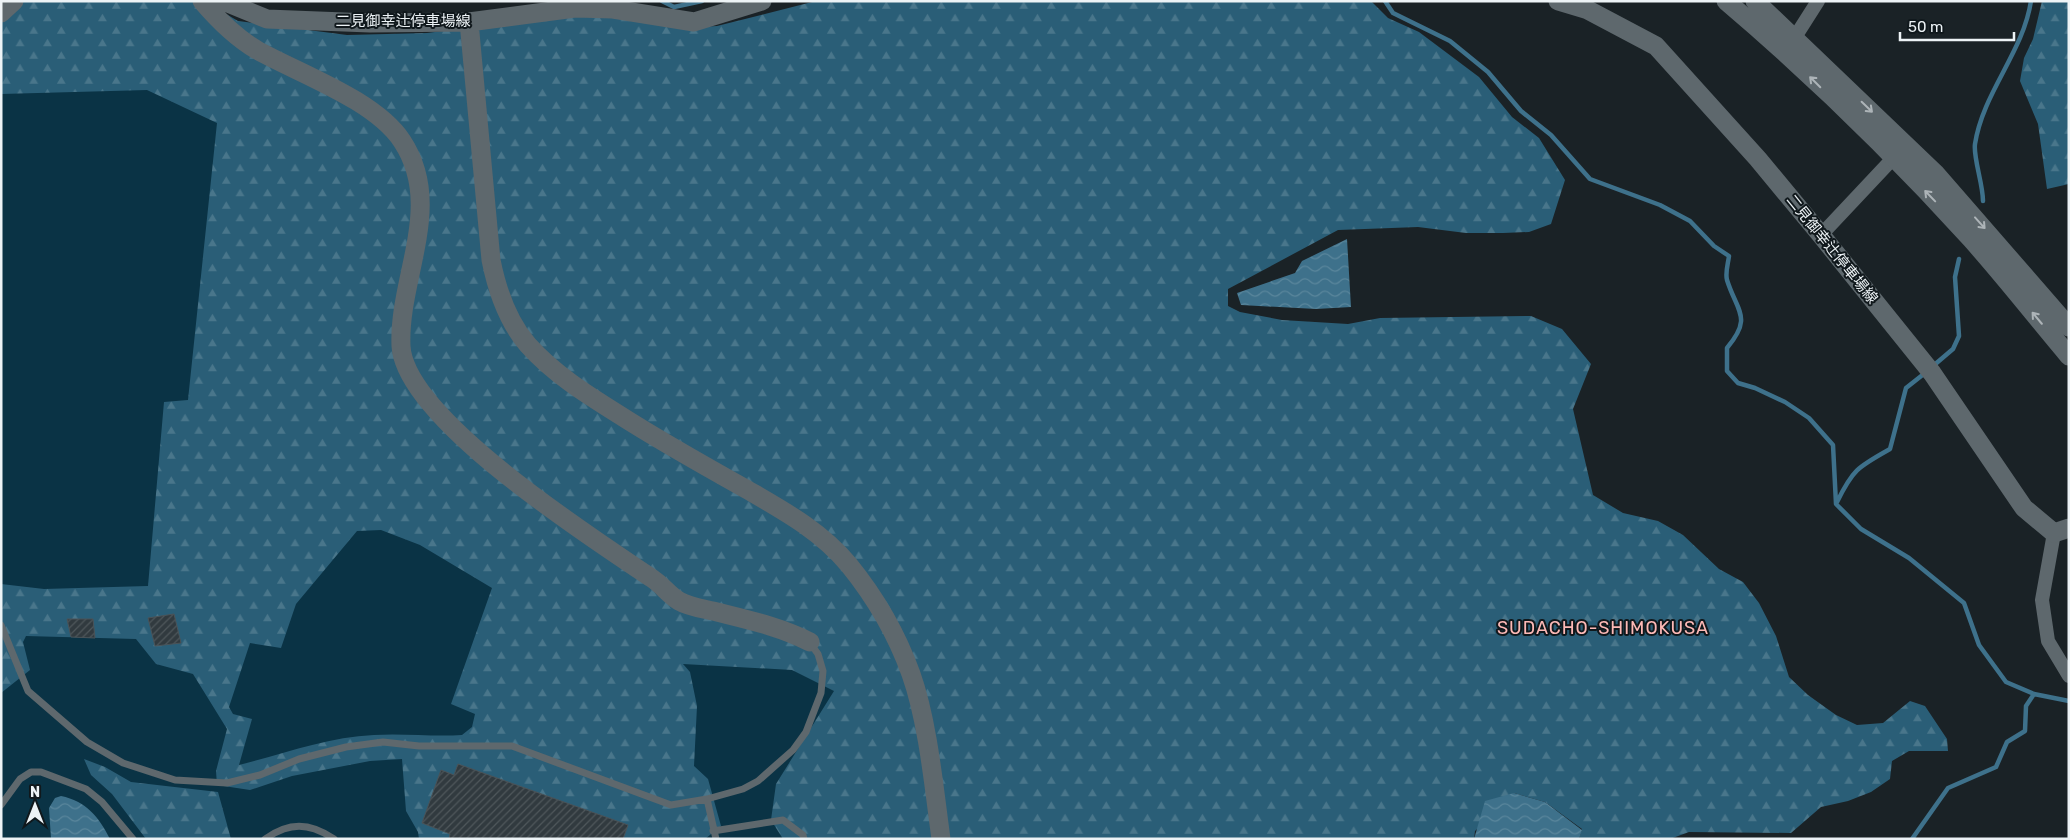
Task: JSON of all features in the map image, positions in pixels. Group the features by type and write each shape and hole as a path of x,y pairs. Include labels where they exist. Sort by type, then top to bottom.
{"street":[{"path":"1,13 14,1"},
{"path":"202,1 224,26 255,48 372,111 400,138 412,157 422,198 402,326 401,349 408,372 430,405 497,467 582,532 654,580 680,602 788,631 810,642"},
{"name":"二見御幸辻停車場線","path":"223,1 267,19 370,23 469,22 575,8 613,9 694,22 762,1"},
{"name":"二見御幸辻停車場線","path":"1558,1 1588,10 1656,46 1758,160 1928,368 2024,508 2061,531"},
{"path":"1726,1 1790,44 1907,145 2002,248 2069,327"},
{"path":"1755,1 1790,44 1892,158 1972,240 2069,356"},
{"path":"1790,44 1818,1"},
{"path":"469,22 491,260 496,285 508,314 527,344 574,386 653,436 799,519 830,545 848,564 870,593 895,637 911,675 927,740 941,839"},
{"path":"1821,235 1892,158 1907,145"},
{"path":"2061,531 2042,600 2048,642 2069,676"}],"lane":[{"path":"1,625 28,690 87,742 123,763 175,780 227,783 260,775 299,759 346,747 383,742 419,746 512,746 671,805 707,799 743,789 758,781 793,750 806,732 821,692 822,671 818,654 810,642"},
{"path":"1,805 20,779 31,772 41,772 86,789 102,802 133,839"},
{"path":"707,799 715,835 783,820 803,835 804,839"},
{"path":"265,839 279,829 302,826 318,830 334,839"}],"shaded area":[{"path":"48,1 179,1 893,651 931,839 1,839 1,38"}],"green space":[{"path":"1,1 204,1 238,21 347,35 427,33 586,13 685,28 717,26 816,1 1371,1 1388,18 1419,32 1479,77 1512,117 1539,138 1565,180 1551,224 1529,232 1503,233 1466,233 1418,227 1338,230 1228,289 1228,306 1240,312 1282,320 1348,324 1380,318 1531,316 1562,329 1591,364 1573,409 1593,495 1623,513 1658,521 1683,535 1719,569 1743,582 1759,603 1776,636 1789,677 1808,695 1836,715 1857,725 1883,723 1910,701 1925,706 1947,739 1948,751 1909,751 1892,761 1890,779 1871,792 1848,801 1821,807 1791,833 1689,832 1670,839 1579,839 1582,829 1545,802 1514,793 1475,831 1474,839 783,839 771,820 776,784 834,691 792,670 683,664 690,672 697,706 694,766 708,779 721,826 705,839 419,839 418,832 406,811 402,759 370,761 292,776 250,790 217,785 216,771 227,729 193,674 156,664 136,639 26,636 23,642 30,670 1,693 1,584 44,589 148,586 164,402 188,400 217,123 147,90 1,94","holes":["381,530 420,545 492,588 451,704 475,714 472,727 462,735 357,736 239,765 252,719 233,714 229,707 250,643 281,648 296,604 357,531"]},
{"path":"2042,1 2069,1 2069,184 2047,189 2038,124 2020,81 2024,58 2033,39"},
{"path":"84,759 105,767 131,782 218,792 231,839 146,839 112,794 91,775"}],"water":[{"path":"1347,239 1351,307 1316,309 1241,305 1237,293 1295,273 1302,261"},
{"path":"1514,793 1545,802 1582,830 1579,839 1474,839 1485,801"},
{"path":"61,796 78,802 91,811 110,839 51,839 49,808 55,798"}],"building":[{"path":"174,614 181,643 155,646 148,618"},
{"path":"67,619 93,619 95,638 71,637"},
{"path":"458,764 628,825 623,839 449,839 450,834 422,823 441,770 454,775"}],"waterway":[{"path":"662,1 674,7 702,1"},
{"path":"1385,1 1393,13 1450,41 1488,72 1521,111 1551,135 1590,179 1660,205 1690,221 1714,246 1729,256 1726,277 1738,307 1741,321 1735,337 1727,348 1727,371 1738,383 1755,388 1785,402 1809,418 1833,445 1836,504 1861,529 1909,558 1964,603 1979,645 2006,682 2034,694 2069,701"},
{"path":"1983,201 1975,149 1979,125 2020,38 2027,20 2031,1"},
{"path":"1933,366 1953,349 1959,336 1955,277 1959,259"},
{"path":"1837,502 1852,475 1870,460 1890,449 1906,388 1925,373"},
{"path":"1912,839 1948,788 1996,767 2007,742 2025,731 2026,706 2034,694"}],"district":[{"name":"SUDACHO-SHIMOKUSA","path":"1603,628"}]}
